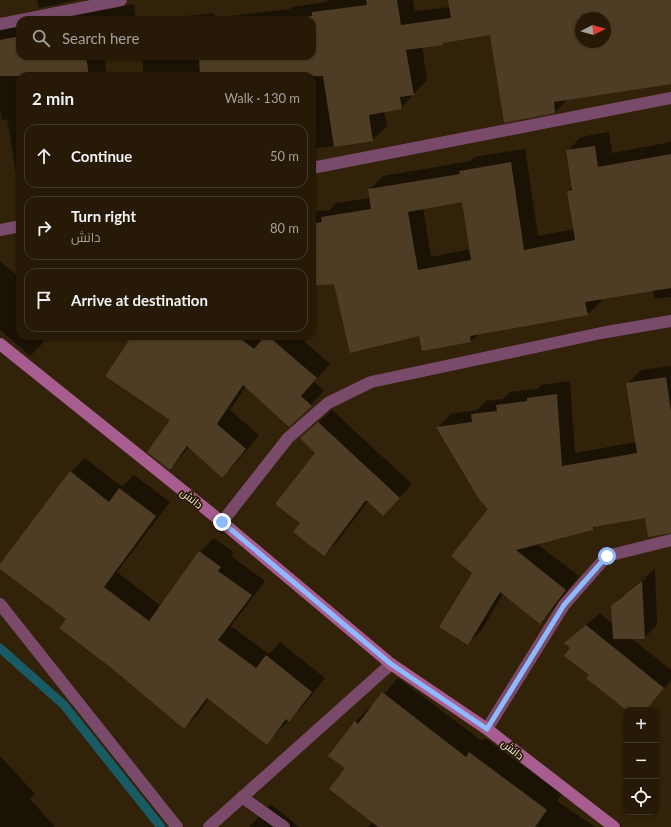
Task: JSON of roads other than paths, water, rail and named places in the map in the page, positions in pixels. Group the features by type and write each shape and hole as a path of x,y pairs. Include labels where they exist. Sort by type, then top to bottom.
{"main road":[{"name":"دانش","path":"0,344 222,522 391,664 487,729 614,827"}],"street":[{"path":"40,16 121,0"},
{"path":"0,24 16,21"},
{"path":"316,167 671,98"},
{"path":"0,230 16,227"},
{"path":"222,522 288,438 328,403 371,382 601,333 671,321"},
{"path":"487,729 564,605 607,556 671,540"},
{"path":"0,604 177,827"},
{"path":"209,827 391,664"},
{"path":"242,796 284,827"}],"waterway":[{"path":"0,648 64,705 161,827"}]}
